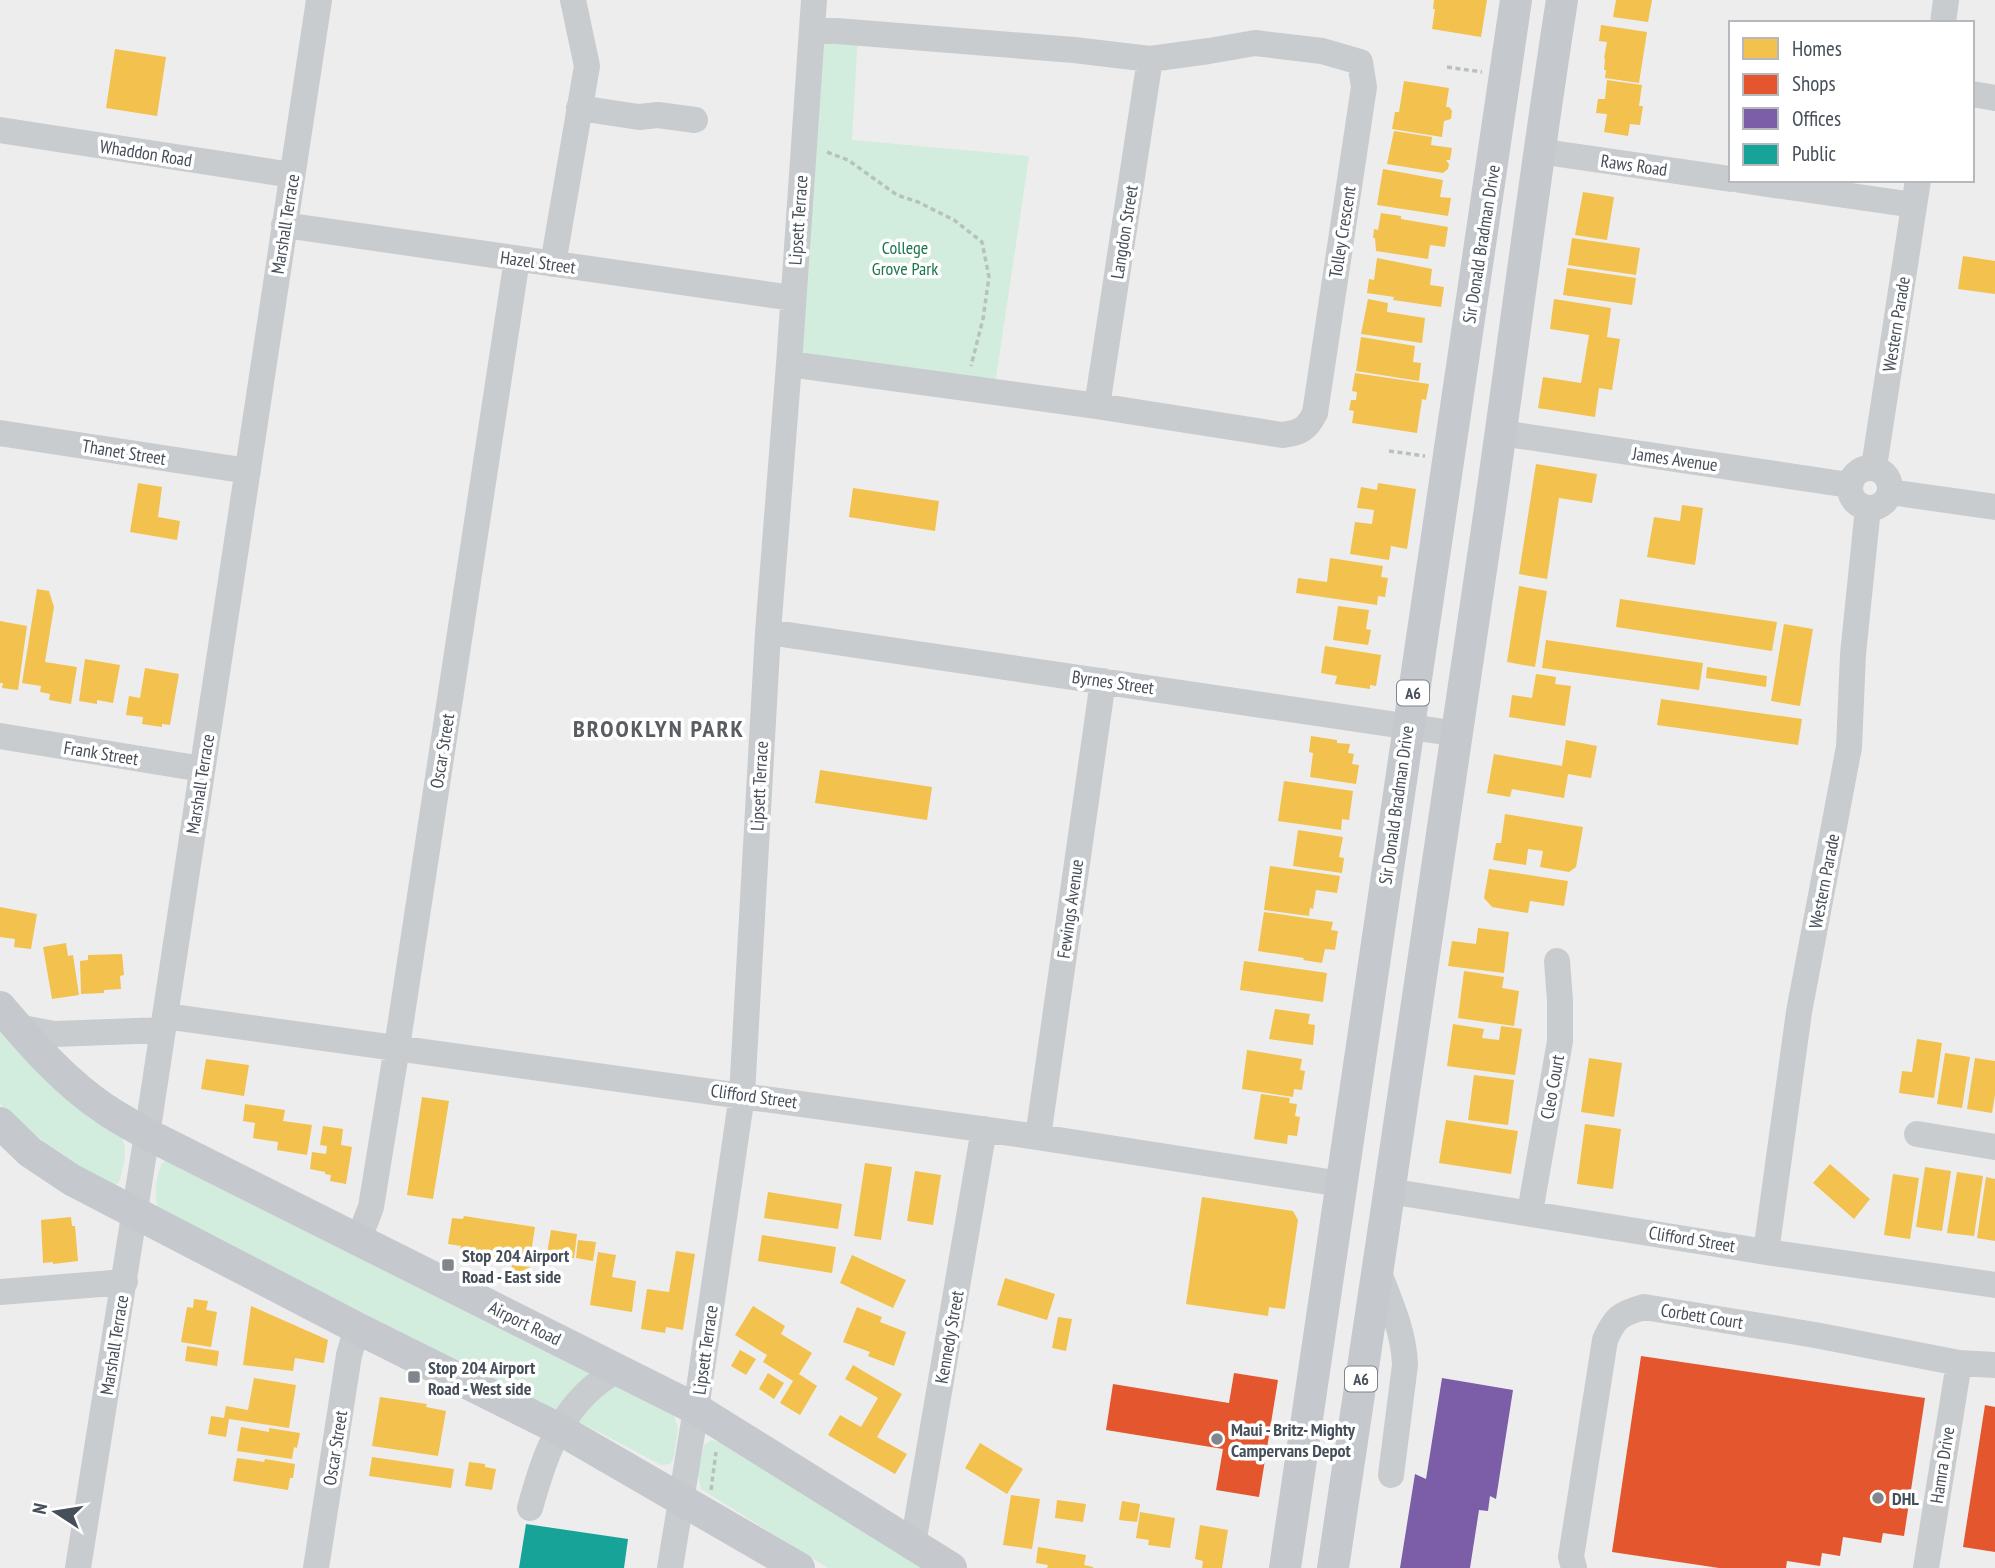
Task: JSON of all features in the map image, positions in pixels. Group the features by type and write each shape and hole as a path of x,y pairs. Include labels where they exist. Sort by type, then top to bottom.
{"main road":[{"name":"Sir Donald Bradman Drive","path":"1285,1568 1516,0"},
{"name":"A6","path":"1333,1568 1458,734 1538,151 1562,0"},
{"path":"1471,307 1500,276 1521,279"},
{"name":"Airport Road","path":"8,1017 78,1089 147,1134 696,1409 951,1568"},
{"path":"0,1123 30,1152 72,1180 357,1328 695,1495 799,1568"}],"street":[{"name":"Marshall Terrace","path":"78,1568 135,1214 319,0"},
{"path":"553,264 587,66 573,0"},
{"name":"Lipsett Terrace","path":"670,1568 695,1495 696,1409 742,1095 768,632 814,0"},
{"path":"1942,21 1946,0"},
{"name":"Tolley Crescent","path":"789,364 1097,406 1282,435 1298,433 1308,426 1315,413 1364,88 1360,62 1322,51 1255,43 1150,59 1074,50 812,29"},
{"name":"Langdon Street","path":"1097,406 1150,59"},
{"path":"1974,94 1995,98"},
{"path":"579,108 639,117 658,115 695,120"},
{"name":"Whaddon Road","path":"0,130 292,175"},
{"name":"Raws Road","path":"1538,151 1729,179"},
{"path":"1767,182 1916,193"},
{"name":"Western Parade","path":"1874,467 1916,193"},
{"name":"Hazel Street","path":"284,225 792,298"},
{"name":"Oscar Street","path":"358,1241 371,1208 517,259"},
{"name":"Thanet Street","path":"0,433 248,471"},
{"name":"James Avenue","path":"1501,433 1850,485"},
{"path":"1874,467 1882,471 1889,481 1890,492 1878,507 1868,508 1861,506 1852,497 1850,485 1851,479 1861,469 1874,467"},
{"path":"1890,492 1995,507"},
{"name":"Western Parade","path":"1766,1252 1799,1012 1849,747 1853,654 1868,508"},
{"name":"Byrnes Street","path":"768,632 1458,734"},
{"name":"Fewings Avenue","path":"1038,1137 1103,681"},
{"name":"Frank Street","path":"0,736 202,769"},
{"name":"Cleo Court","path":"1530,1212 1560,1041 1557,961"},
{"name":"Clifford Street","path":"8,1017 54,1034 164,1023 397,1047 984,1129 1341,1184"},
{"name":"Kennedy Street","path":"913,1544 984,1129"},
{"path":"1917,1134 1995,1147"},
{"name":"Clifford Street","path":"1389,1191 1766,1252 1995,1285"},
{"path":"1377,1268 1403,1341 1405,1365 1391,1475"},
{"path":"0,1292 124,1282"},
{"name":"Corbett Court","path":"1574,1568 1571,1557 1605,1340 1613,1321 1625,1312 1644,1307 1815,1335 1959,1363 1995,1364"},
{"name":"Oscar Street","path":"316,1568 349,1354 357,1328"},
{"path":"1367,1341 1381,1334 1403,1341"},
{"name":"Hamra Drive","path":"1926,1568 1959,1363"},
{"path":"530,1508 541,1465 559,1429 588,1390 619,1369"}],"path":[{"path":"1447,67 1505,76"},
{"path":"803,148 822,150 848,160 897,195 954,220 982,242 989,277 975,356 963,387"},
{"path":"1389,451 1427,457"},
{"path":"695,1495 718,1443"}],"green space":[{"name":"College Grove Park","path":"812,29 858,33 852,140 1029,156 994,392 789,364"},
{"path":"0,1027 121,1136 125,1146 125,1158 117,1184 109,1186 50,1147 0,1104"},
{"path":"171,1161 594,1372 558,1411 159,1210 156,1199 157,1180 162,1163"},
{"path":"614,1384 674,1415 678,1429 670,1464 661,1465 570,1417"},
{"path":"712,1440 925,1568 828,1568 701,1489 698,1475 704,1445"}],"building: Homes":[{"path":"1434,0 1487,0 1481,37 1432,29"},
{"path":"1616,0 1652,0 1648,22 1613,17"},
{"path":"1601,25 1647,32 1639,83 1605,78 1604,58 1607,42 1599,41"},
{"path":"115,49 166,57 157,116 106,108"},
{"path":"1607,80 1642,85 1640,125 1630,124 1628,136 1604,132 1607,114 1596,113 1598,99 1605,99"},
{"path":"1404,81 1449,88 1446,107 1452,111 1451,119 1444,121 1442,137 1392,129 1395,112 1399,112"},
{"path":"1394,131 1432,137 1431,145 1452,148 1450,160 1446,160 1448,169 1443,173 1387,164"},
{"path":"1383,169 1443,180 1440,197 1451,198 1448,216 1377,205"},
{"path":"1583,192 1614,197 1607,240 1575,235"},
{"path":"1381,213 1448,227 1445,247 1430,245 1428,259 1376,251 1374,229 1378,230"},
{"path":"1572,238 1640,248 1636,275 1568,265"},
{"path":"1963,256 1995,261 1995,294 1958,289"},
{"path":"1377,258 1432,269 1430,285 1444,287 1441,307 1367,293 1369,279 1374,280"},
{"path":"1567,268 1636,278 1632,305 1563,295"},
{"path":"1368,299 1388,303 1387,312 1425,318 1422,343 1361,334"},
{"path":"1554,299 1611,308 1607,337 1620,339 1612,390 1599,388 1595,417 1538,408 1543,377 1581,383 1589,335 1550,329"},
{"path":"1361,337 1415,346 1413,362 1421,363 1419,381 1356,371"},
{"path":"1355,373 1429,384 1426,400 1422,399 1417,433 1352,423 1354,411 1349,410 1351,400 1356,400 1357,392 1352,391"},
{"path":"1536,464 1597,474 1592,503 1559,498 1547,579 1519,574"},
{"path":"138,483 162,487 158,517 180,521 177,540 130,532"},
{"path":"1378,483 1416,489 1407,549 1391,546 1389,560 1350,554 1355,522 1372,524 1374,510 1357,508 1361,487 1377,490"},
{"path":"853,488 939,501 935,531 849,517"},
{"path":"1682,505 1703,508 1695,565 1647,557 1654,517 1680,521"},
{"path":"1330,558 1383,566 1381,577 1388,578 1385,597 1378,596 1377,605 1296,593 1298,578 1327,582"},
{"path":"1519,586 1547,591 1535,667 1507,662"},
{"path":"37,589 49,591 54,607 45,662 77,667 71,704 49,700 50,694 40,692 41,686 22,683"},
{"path":"1620,599 1777,622 1772,651 1616,627"},
{"path":"1338,606 1369,610 1366,629 1371,630 1368,645 1333,640"},
{"path":"0,621 27,626 18,690 2,688 3,683 0,683"},
{"path":"1784,624 1813,629 1800,706 1771,701"},
{"path":"1546,640 1703,663 1699,690 1542,668"},
{"path":"1325,646 1381,655 1376,686 1370,685 1370,689 1335,684 1337,676 1321,673"},
{"path":"85,659 120,665 113,703 79,701"},
{"path":"1707,667 1767,676 1766,687 1706,678"},
{"path":"145,668 179,674 170,725 162,724 162,727 142,724 143,717 126,715 129,696 140,698"},
{"path":"1536,674 1556,677 1555,684 1571,686 1565,726 1509,717 1512,695 1532,698"},
{"path":"1661,699 1802,719 1798,745 1657,725"},
{"path":"1311,736 1350,744 1348,753 1354,754 1352,764 1359,765 1356,784 1310,777 1313,753 1309,752"},
{"path":"1566,740 1597,746 1591,778 1568,774 1564,798 1512,789 1510,797 1487,793 1494,754 1562,766"},
{"path":"820,770 932,787 927,820 815,803"},
{"path":"1284,781 1353,791 1349,820 1342,819 1341,830 1278,821"},
{"path":"1505,814 1583,827 1576,867 1569,872 1540,867 1543,851 1528,849 1526,865 1493,860 1496,843 1501,843"},
{"path":"1298,830 1343,837 1339,857 1344,858 1342,873 1293,866"},
{"path":"1270,866 1340,876 1337,893 1316,890 1309,916 1264,910"},
{"path":"1489,869 1568,881 1564,906 1530,901 1528,913 1492,907 1484,898"},
{"path":"0,907 37,914 31,949 14,947 15,939 0,937"},
{"path":"1264,912 1333,922 1331,930 1338,931 1335,950 1325,949 1322,963 1258,951"},
{"path":"1478,928 1509,932 1504,973 1448,966 1452,941 1476,944"},
{"path":"66,943 68,956 73,955 79,995 52,999 43,947"},
{"path":"122,954 124,975 120,976 121,989 81,994 80,961 88,960 88,955"},
{"path":"1244,961 1327,973 1323,1002 1240,990"},
{"path":"1464,971 1504,977 1502,988 1519,991 1514,1026 1458,1018"},
{"path":"1275,1009 1310,1014 1308,1024 1315,1025 1313,1045 1269,1039"},
{"path":"1453,1024 1484,1029 1482,1038 1499,1040 1501,1026 1522,1029 1515,1075 1447,1066"},
{"path":"1917,1039 1942,1043 1934,1098 1899,1093 1902,1071 1912,1072"},
{"path":"1247,1050 1302,1059 1300,1070 1305,1071 1302,1090 1294,1089 1293,1097 1242,1089"},
{"path":"1945,1053 1970,1057 1962,1108 1937,1104"},
{"path":"1589,1058 1622,1063 1614,1117 1581,1112"},
{"path":"1975,1058 1995,1061 1992,1113 1967,1109"},
{"path":"206,1059 249,1065 244,1096 201,1089"},
{"path":"1474,1075 1514,1080 1508,1125 1468,1120"},
{"path":"1261,1094 1290,1098 1289,1103 1297,1104 1295,1116 1300,1117 1297,1136 1288,1135 1287,1144 1254,1139"},
{"path":"422,1097 449,1101 433,1199 407,1195"},
{"path":"245,1104 285,1110 283,1121 312,1125 307,1155 277,1150 278,1142 253,1138 255,1123 243,1121"},
{"path":"1446,1120 1518,1131 1511,1174 1439,1163"},
{"path":"1585,1124 1621,1129 1613,1189 1577,1184"},
{"path":"323,1126 343,1129 341,1145 352,1147 346,1184 330,1181 331,1175 310,1169 312,1152 326,1154 327,1146 320,1145"},
{"path":"865,1163 892,1167 881,1240 854,1236"},
{"path":"1830,1164 1870,1199 1854,1219 1813,1183"},
{"path":"1925,1167 1951,1171 1942,1231 1916,1227"},
{"path":"915,1171 941,1175 933,1225 907,1221"},
{"path":"1957,1172 1983,1176 1974,1236 1947,1233"},
{"path":"1893,1174 1919,1178 1910,1239 1884,1235"},
{"path":"1986,1177 1995,1179 1995,1241 1977,1238"},
{"path":"768,1192 842,1204 838,1229 764,1218"},
{"path":"1202,1197 1293,1211 1298,1220 1285,1309 1269,1307 1268,1316 1186,1304"},
{"path":"464,1216 535,1227 529,1265 459,1254 461,1246 448,1244 452,1218 463,1219"},
{"path":"71,1217 72,1226 75,1226 78,1261 43,1263 41,1220"},
{"path":"551,1230 577,1234 574,1258 547,1253"},
{"path":"762,1235 836,1247 832,1273 758,1261"},
{"path":"578,1240 596,1242 593,1261 576,1258"},
{"path":"676,1251 695,1254 683,1330 666,1327 665,1333 641,1329 647,1289 669,1292"},
{"path":"598,1252 616,1255 612,1277 636,1281 632,1312 590,1305"},
{"path":"852,1255 906,1280 893,1308 840,1283"},
{"path":"512,1265 530,1267 527,1286 509,1283"},
{"path":"1005,1278 1055,1294 1047,1320 997,1305"},
{"path":"194,1299 208,1301 206,1310 217,1312 211,1347 181,1342 187,1307 193,1308"},
{"path":"251,1306 328,1340 324,1363 295,1358 293,1371 243,1365"},
{"path":"753,1306 785,1326 781,1334 812,1353 799,1374 817,1386 800,1415 780,1403 793,1381 763,1362 767,1355 735,1335"},
{"path":"857,1307 882,1317 880,1322 906,1332 894,1366 868,1356 870,1352 843,1342"},
{"path":"1058,1317 1072,1319 1066,1351 1052,1348"},
{"path":"187,1346 219,1351 217,1366 185,1361"},
{"path":"740,1350 756,1359 746,1375 731,1366"},
{"path":"853,1365 902,1394 877,1437 907,1454 895,1474 828,1435 840,1415 861,1427 878,1398 845,1379"},
{"path":"768,1373 784,1383 774,1399 759,1389"},
{"path":"254,1378 296,1385 289,1428 229,1419 226,1437 208,1434 211,1416 224,1418 226,1406 248,1410"},
{"path":"380,1397 427,1404 426,1407 446,1411 438,1456 372,1446"},
{"path":"241,1427 269,1432 269,1428 300,1433 292,1459 237,1451"},
{"path":"980,1443 1023,1469 1007,1494 965,1468"},
{"path":"372,1457 454,1469 451,1488 369,1476"},
{"path":"237,1458 295,1464 288,1490 233,1481"},
{"path":"469,1462 496,1469 492,1490 465,1486"},
{"path":"1011,1495 1040,1499 1032,1549 1003,1545"},
{"path":"1057,1500 1086,1504 1083,1522 1055,1518"},
{"path":"1122,1501 1140,1504 1137,1522 1119,1520"},
{"path":"1140,1512 1175,1518 1170,1548 1148,1545 1149,1540 1136,1538"},
{"path":"1200,1525 1228,1530 1222,1568 1202,1568 1203,1561 1195,1559"},
{"path":"1038,1547 1086,1555 1084,1565 1093,1568 1047,1568 1048,1565 1036,1563"}],"building: Shops":[{"path":"1641,1356 1925,1398 1904,1536 1883,1533 1881,1543 1843,1537 1840,1556 1822,1553 1820,1566 1787,1561 1786,1568 1719,1568 1612,1552"},
{"name":"Maui - Britz- Mighty Campervans Depot","path":"1234,1373 1278,1380 1259,1497 1216,1490 1223,1449 1106,1430 1113,1384 1229,1403"},
{"path":"1985,1405 1995,1407 1995,1552 1963,1547"}],"building: Offices":[{"path":"1442,1378 1513,1390 1496,1499 1490,1496 1488,1511 1479,1510 1470,1568 1400,1568 1415,1474 1426,1479"}],"building: Public":[{"path":"526,1524 628,1539 624,1568 519,1568"}],"place":[{"name":"Stop 204 Airport Road - East side","path":"448,1265"},
{"name":"Stop 204 Airport Road - West side","path":"414,1377"},
{"name":"Maui - Britz- Mighty Campervans Depot","path":"1217,1439"},
{"name":"DHL","path":"1878,1498"}],"district":[{"name":"BROOKLYN PARK","path":"659,728"}]}
